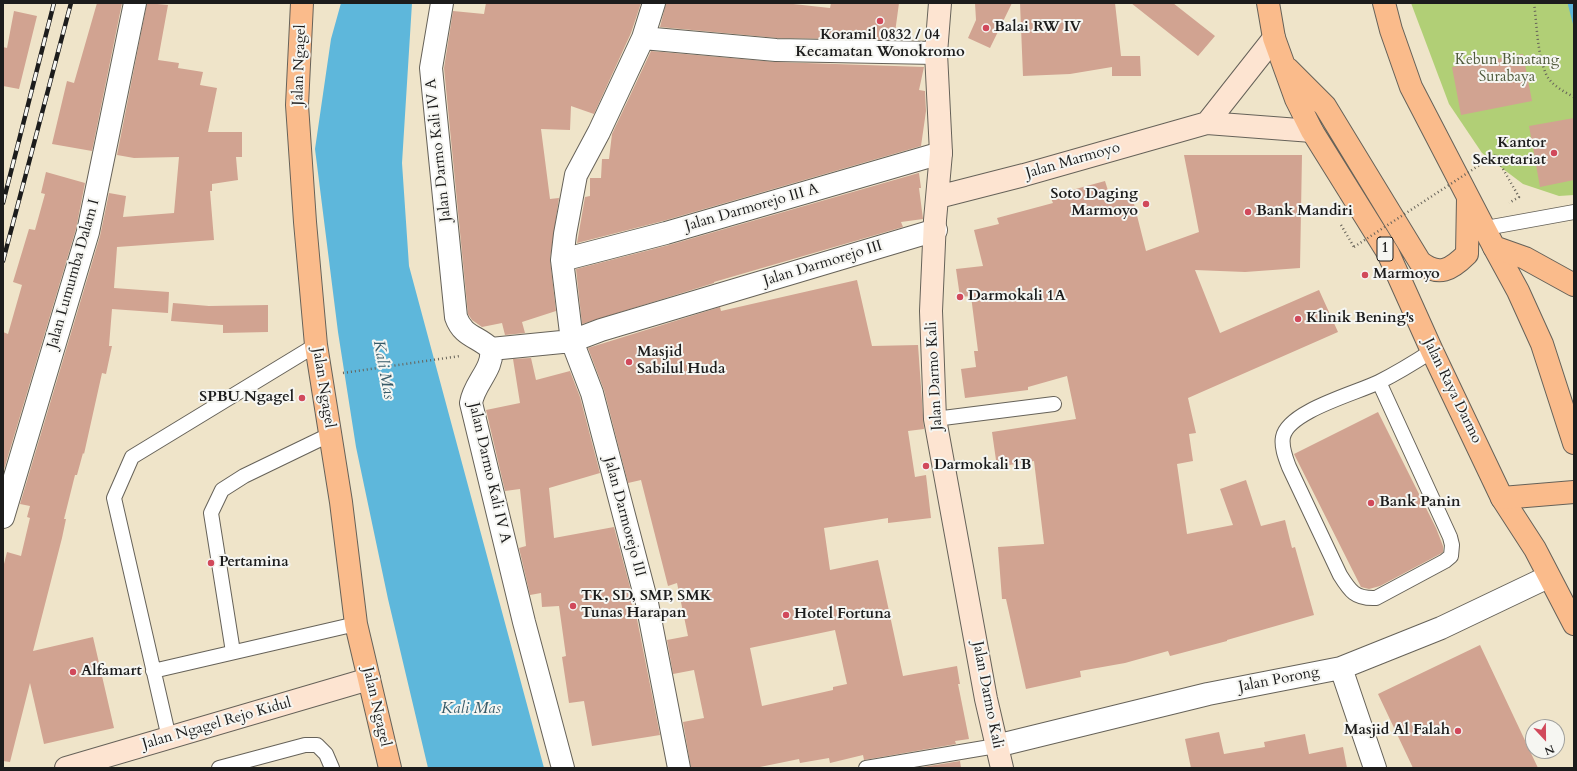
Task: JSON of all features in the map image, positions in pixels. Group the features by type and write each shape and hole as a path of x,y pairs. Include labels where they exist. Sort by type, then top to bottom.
{"main road":[{"name":"Jalan Ngagel","path":"302,3 297,105 305,222 316,345 331,434 356,624 390,768"},
{"name":"Jalan Darmo Kali","path":"940,3 936,53 941,153 935,220 936,230 931,311 935,419 986,699 1002,768"},
{"name":"Jalan Raya Darmo","path":"1268,3 1274,38 1296,99 1312,131 1388,253 1432,351 1502,498 1535,549 1548,577 1574,624"},
{"path":"1384,3 1391,30 1411,87 1518,291 1542,344 1574,443"},
{"path":"1207,123 1274,38"},
{"path":"1284,66 1325,106 1420,262 1429,269 1436,271 1448,268 1467,254 1468,195"},
{"name":"Jalan Marmoyo","path":"938,196 1024,175 1207,123 1312,131"},
{"path":"1487,232 1525,258 1574,285"},
{"path":"1502,498 1574,492"},
{"name":"Jalan Ngagel Rejo Kidul","path":"66,768 369,679"}],"street":[{"name":"Jalan Lumumba Dalam I","path":"3,517 88,232 135,3"},
{"name":"Jalan Darmo Kali IV A","path":"442,3 431,68 456,317 459,326 466,333 484,342 491,349 491,363 472,394 471,403 524,622 563,768"},
{"name":"Jalan Darmorejo III","path":"654,3 643,38 599,132 576,175 565,234 562,260 572,341 592,393 646,603 679,768"},
{"path":"643,38 776,50 936,53"},
{"name":"Jalan Darmorejo III A","path":"562,260 666,233 941,153"},
{"name":"Jalan Darmorejo III","path":"491,349 572,341 601,330 936,230"},
{"name":"Jalan Porong","path":"996,746 1208,694 1341,668 1441,628 1548,577"},
{"path":"1341,668 1375,768"}],"lane":[{"path":"1487,232 1574,212"},
{"path":"169,738 114,498 132,457 316,345"},
{"path":"1379,382 1440,512 1452,545 1451,556 1445,561 1376,598 1365,598 1350,591 1340,575 1288,467 1283,437 1290,426 1314,408 1379,382 1432,351"},
{"path":"935,419 1054,404"},
{"path":"233,652 211,514 222,490 244,476 331,434"},
{"path":"153,671 356,624"},
{"path":"219,768 305,745 317,745 326,754 332,768"},
{"path":"866,768 996,746"}],"path":[{"path":"1534,3 1540,48 1546,75 1560,89 1574,97"},
{"path":"1354,247 1495,156 1519,197 1487,232"},
{"path":"339,374 454,358"}],"green space":[{"name":"Kebun Binatang Surabaya","path":"1411,3 1574,3 1574,195 1559,196 1523,184 1482,153 1449,104"}],"water":[{"name":"Kali Mas","path":"341,3 412,3 402,163 409,266 544,768 428,768 388,599 356,447 338,332 315,149 331,39"},
{"path":"1568,3 1574,3 1574,28 1568,5"}],"building":[{"path":"97,3 122,3 92,151 52,144 67,81 74,83"},
{"path":"147,3 168,5 158,60 179,63 178,68 203,72 200,85 217,88 208,132 242,132 242,157 236,157 238,180 212,184 212,191 210,191 214,240 117,247 114,288 169,292 168,313 112,309 109,346 112,346 106,374 102,373 84,454 83,453 77,475 75,475 64,519 66,519 62,538 33,651 93,637 114,728 44,744 30,683 10,762 3,761 3,568 7,552 21,556 30,518 27,517 30,506 20,504 100,236 109,193 126,196 123,217 174,213 179,157 134,158 117,155"},
{"path":"486,3 641,3 631,33 594,114 571,106 570,130 541,129 550,199 559,198 550,259 556,311 522,322 525,333 505,335 502,323 482,327 472,320 468,314 444,68 453,11 484,14"},
{"path":"666,3 784,3 830,8 831,3 899,3 894,40 777,38 660,27"},
{"name":"Balai RW IV","path":"975,3 1012,3 990,48 968,38 976,20"},
{"path":"1020,3 1115,3 1121,56 1140,56 1141,76 1112,76 1112,67 1070,74 1023,76"},
{"path":"1131,3 1173,3 1215,36 1198,56"},
{"path":"14,11 37,16 19,89 3,86 3,47 7,48"},
{"path":"651,51 776,62 924,67 919,90 925,91 926,111 921,146 663,221 577,243 585,197 590,196 590,178 601,178 602,159 609,159 612,134"},
{"path":"1523,54 1532,101 1461,115 1452,67"},
{"name":"Kantor Sekretariat","path":"1574,118 1574,180 1540,187 1529,126"},
{"path":"1184,155 1302,155 1300,268 1245,272 1195,270 1220,333 1319,290 1338,332 1188,398 1196,433 1189,434 1193,461 1177,464 1187,534 1233,525 1220,489 1246,480 1261,526 1285,520 1292,548 1295,547 1314,615 1170,656 1168,651 1125,663 1080,671 1081,677 1026,689 1006,599 1002,599 998,547 1044,544 1034,461 997,467 992,432 1076,419 1067,376 1028,387 1028,390 965,398 961,369 976,367 974,351 978,351 971,296 960,297 956,269 983,266 974,230 999,224 997,218 1053,203 1050,196 1105,181 1110,197 1131,192 1146,251 1199,232"},
{"path":"46,172 85,183 76,229 3,473 3,332 8,334 22,285 13,282 29,229 35,230 45,194 41,193"},
{"path":"922,172 919,173 921,188 919,188 923,219 901,222 903,227 714,282 582,324 576,269 669,245"},
{"path":"857,280 872,346 918,345 924,429 908,431 915,477 926,475 931,518 888,523 888,518 824,528 830,570 878,560 903,676 957,666 960,684 958,684 969,739 955,741 956,744 864,760 863,755 830,763 829,758 800,763 799,759 755,768 691,768 683,722 704,718 694,670 673,674 667,640 688,636 677,583 668,586 641,480 628,483 604,390 588,348 720,307 721,311","holes":["835,630 847,684 833,687 833,690 762,706 750,648"]},
{"path":"173,303 209,306 268,305 268,332 223,333 223,325 171,321"},
{"path":"531,358 536,380 570,371 580,397 600,473 549,488 554,538 614,527 630,587 633,614 636,614 660,735 592,746 584,701 569,703 562,657 566,656 559,606 542,607 541,593 530,595 519,548 526,546 520,489 505,491 486,410 520,403 513,359"},
{"name":"Bank Panin","path":"1378,412 1436,528 1443,546 1443,552 1380,586 1369,589 1361,587 1294,454"},
{"name":"Masjid Al Falah","path":"1480,645 1525,740 1525,759 1534,759 1538,768 1413,768 1378,694"},
{"path":"1219,732 1224,754 1265,747 1264,742 1305,734 1309,754 1343,747 1347,768 1191,768 1185,739"},
{"path":"960,761 961,768 917,768"}],"railway":[{"path":"3,203 54,3"},
{"path":"3,261 71,3"}],"place":[{"name":"Koramil 0832 / 04 Kecamatan Wonokromo","path":"880,21"},
{"name":"Balai RW IV","path":"986,28"},
{"name":"Kantor Sekretariat","path":"1554,153"},
{"name":"Soto Daging Marmoyo","path":"1146,204"},
{"name":"Bank Mandiri","path":"1248,212"},
{"name":"Marmoyo","path":"1365,275"},
{"name":"Darmokali 1A","path":"960,297"},
{"name":"Klinik Bening's","path":"1298,319"},
{"name":"Masjid Sabilul Huda","path":"629,362"},
{"name":"SPBU Ngagel","path":"302,398"},
{"name":"Darmokali 1B","path":"926,466"},
{"name":"Bank Panin","path":"1371,503"},
{"name":"Pertamina","path":"211,563"},
{"name":"TK, SD, SMP, SMK Tunas Harapan","path":"573,606"},
{"name":"Hotel Fortuna","path":"786,615"},
{"name":"Alfamart","path":"73,672"},
{"name":"Masjid Al Falah","path":"1458,731"}]}
